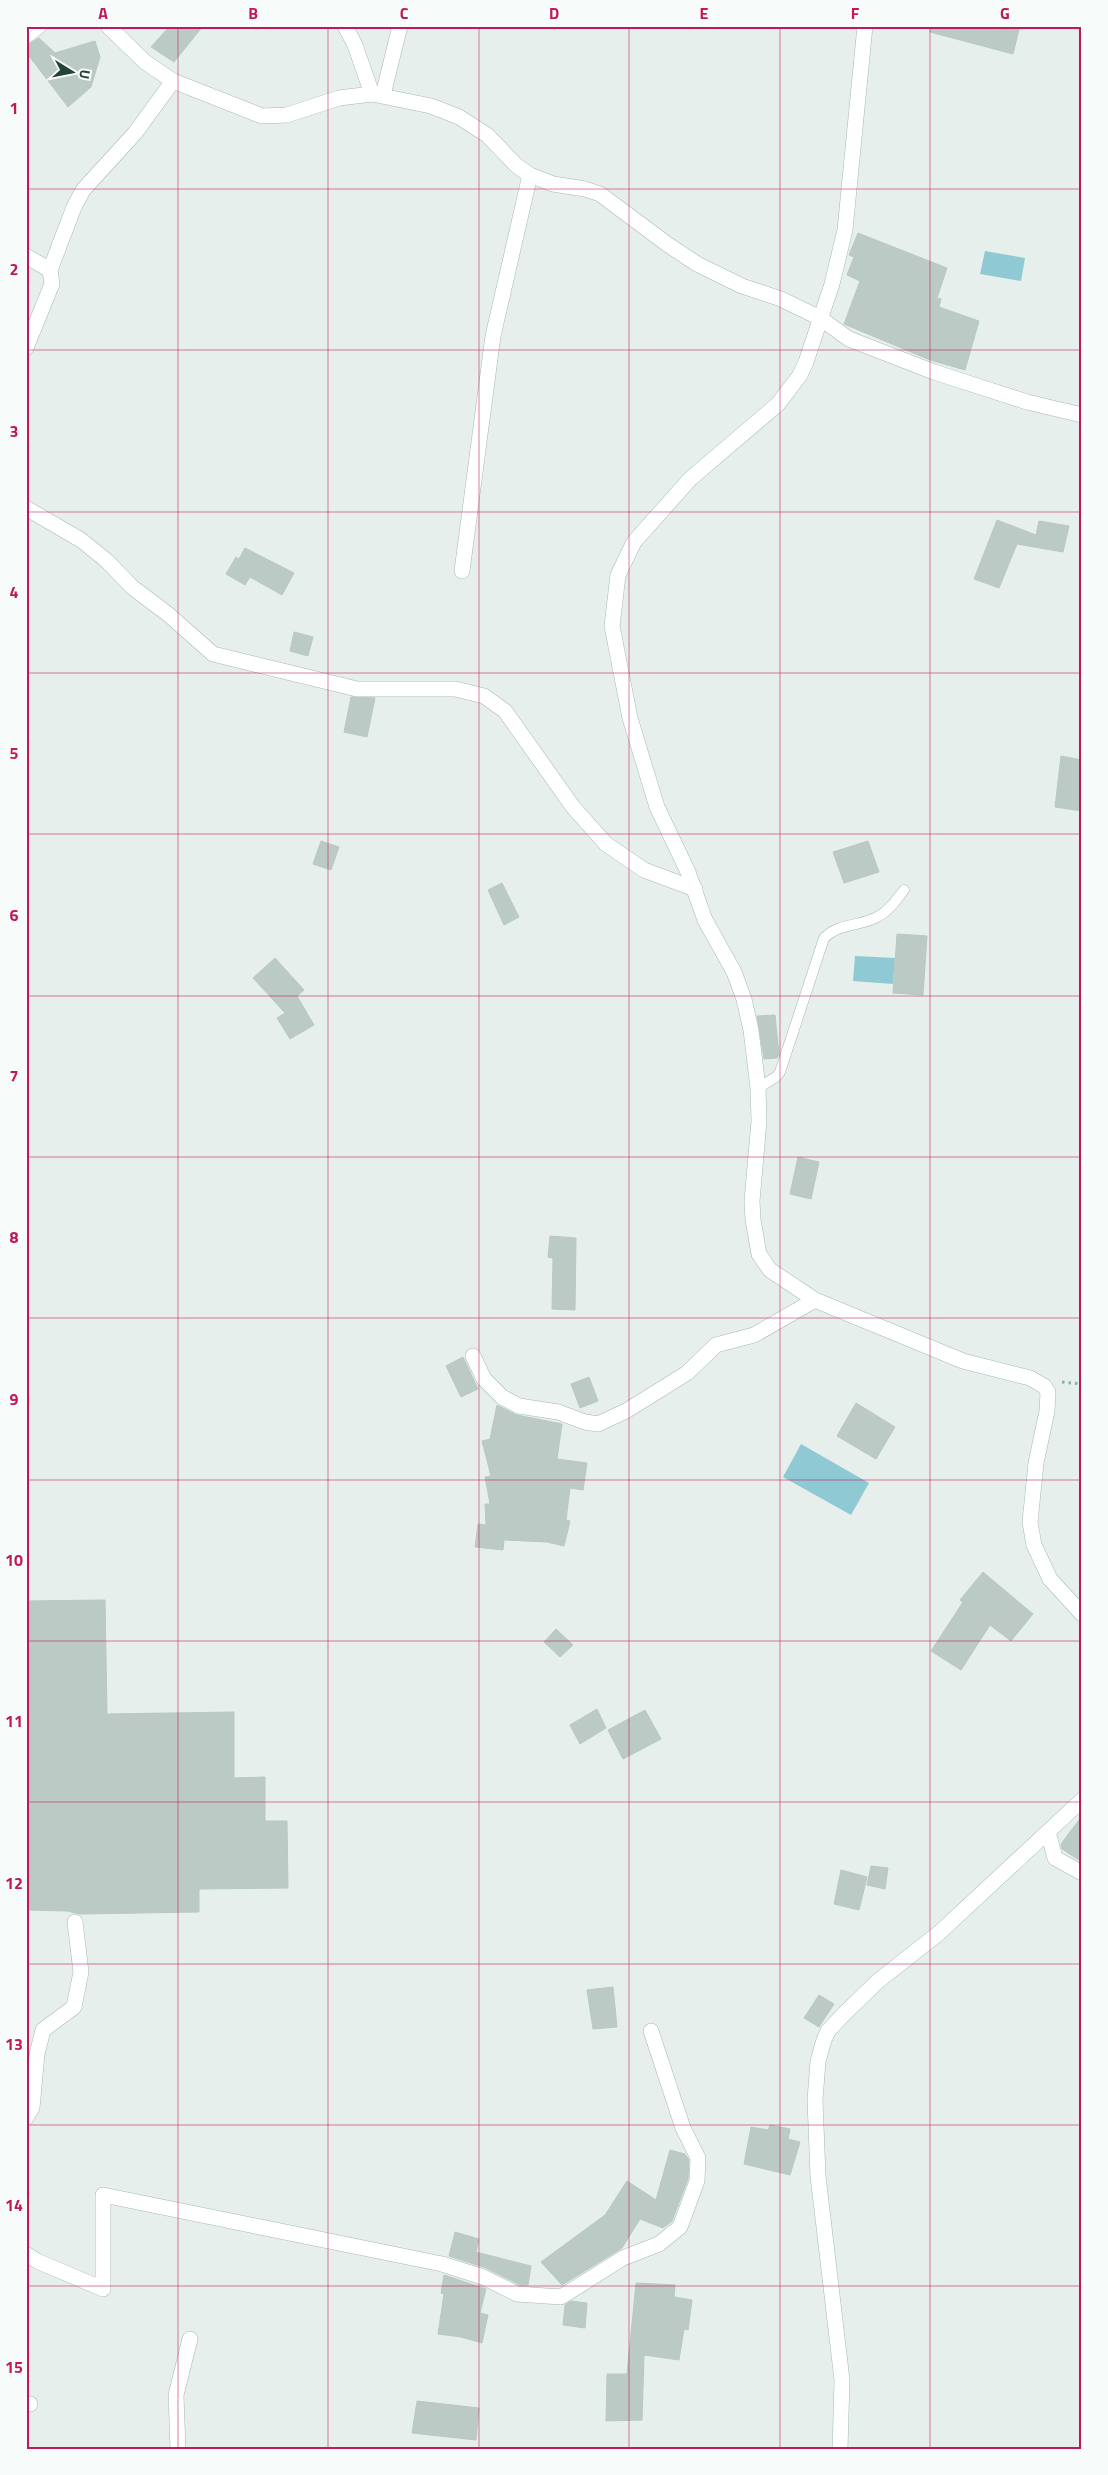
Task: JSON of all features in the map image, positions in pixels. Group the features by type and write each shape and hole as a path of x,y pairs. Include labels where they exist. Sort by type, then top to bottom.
{"street":[{"path":"26,36 39,26"},
{"path":"108,26 145,62 173,81 246,111 273,116 287,115 339,98 378,95 431,106 469,122 486,135 517,166 530,175 553,184 586,189 600,194 667,244 698,264 742,286 781,299 820,318 849,339 918,366 1027,402 1082,415"},
{"path":"345,26 378,95"},
{"path":"378,95 400,26"},
{"path":"865,26 848,215 838,261 806,362 788,392 690,479 668,501 634,542 618,575 612,626 630,718 657,807 695,889 705,920 734,972 744,999 751,1030 758,1088 759,1121 752,1201 758,1254 770,1270 815,1300 963,1361 1030,1378 1044,1386 1048,1392 1047,1411 1033,1486 1030,1522 1038,1557 1050,1579 1082,1614"},
{"path":"26,348 52,284 50,270 74,207 83,190 135,133 173,81"},
{"path":"462,571 493,336 530,175"},
{"path":"26,256 50,270"},
{"path":"26,508 82,540 132,587 169,615 213,654 357,688 455,689 484,696 493,701 504,711 561,792 594,834 644,870 695,889"},
{"path":"473,1356 484,1379 502,1397 520,1406 558,1412 584,1422 598,1424 626,1411 687,1373 716,1345 759,1332 815,1300"},
{"path":"840,2449 842,2380 818,2176 815,2100 818,2061 824,2040 828,2031 878,1981 939,1933 1082,1800"},
{"path":"1048,1832 1055,1858 1082,1873"},
{"path":"26,2118 32,2108 32,2052 43,2030 74,2007 81,1972 75,1922"},
{"path":"26,2254 37,2261 103,2289 103,2195 442,2264 483,2277 518,2294 561,2297 622,2258 660,2244 680,2227 697,2181 698,2158 683,2128 652,2031"},
{"path":"178,2449 176,2395 190,2339"}],"lane":[{"path":"758,1088 776,1077 780,1072 824,938 839,927 878,917 888,910 904,890"}],"water":[{"path":"985,251 1025,258 1021,281 980,274"},
{"path":"855,956 895,958 893,984 853,981"},
{"path":"801,1444 869,1483 851,1515 783,1477"}],"building":[{"path":"170,26 203,26 174,62 151,47"},
{"path":"930,26 1020,26 1013,54 930,32"},
{"path":"39,38 55,53 95,41 100,57 91,87 68,107 26,52 26,45"},
{"path":"858,233 947,268 937,298 941,299 939,307 979,321 965,370 930,360 844,324 860,281 847,275 854,257 849,255"},
{"path":"997,520 1036,535 1039,521 1069,526 1063,552 1017,544 999,588 974,579"},
{"path":"245,548 294,573 282,595 250,577 245,585 226,574 236,557 239,559"},
{"path":"294,632 313,637 308,656 290,651"},
{"path":"351,697 375,698 367,737 344,732"},
{"path":"1061,756 1082,760 1082,811 1055,807"},
{"path":"321,841 339,847 331,870 313,864"},
{"path":"868,841 879,872 844,883 833,852"},
{"path":"502,883 519,917 504,925 488,890"},
{"path":"897,934 927,936 923,995 893,993"},
{"path":"275,958 304,990 297,996 314,1025 290,1039 277,1018 285,1013 253,978"},
{"path":"775,1015 779,1054 777,1058 764,1059 757,1016"},
{"path":"798,1157 819,1162 811,1199 790,1194"},
{"path":"550,1236 576,1238 575,1310 552,1309 553,1258 548,1257"},
{"path":"463,1357 478,1389 461,1397 446,1366"},
{"path":"589,1377 598,1401 580,1408 571,1384"},
{"path":"856,1403 895,1427 876,1459 837,1436"},
{"path":"497,1405 517,1415 562,1424 557,1459 587,1463 583,1490 570,1488 566,1520 570,1521 564,1546 547,1542 504,1540 503,1550 475,1547 478,1524 486,1525 485,1504 490,1504 485,1477 491,1476 482,1441 490,1439"},
{"path":"983,1572 1033,1614 1011,1641 990,1625 961,1670 931,1651 963,1602 960,1600"},
{"path":"105,1600 107,1714 234,1712 234,1778 265,1777 265,1821 287,1821 288,1888 199,1889 199,1912 80,1914 67,1911 26,1910 26,1601"},
{"path":"556,1629 573,1645 560,1657 544,1642"},
{"path":"597,1709 606,1728 580,1744 570,1725"},
{"path":"645,1710 661,1739 623,1759 608,1730"},
{"path":"1082,1816 1082,1862 1062,1849 1061,1844"},
{"path":"871,1866 888,1868 885,1889 867,1885"},
{"path":"841,1870 867,1877 859,1910 834,1904"},
{"path":"613,1987 617,2027 593,2029 587,1990"},
{"path":"819,1995 834,2004 819,2027 804,2018"},
{"path":"770,2125 790,2129 788,2139 800,2142 790,2175 744,2164 751,2127 768,2130"},
{"path":"670,2150 685,2154 689,2160 688,2179 672,2221 663,2228 640,2219 622,2248 562,2285 541,2262 605,2215 627,2181 656,2200"},
{"path":"455,2232 479,2239 476,2252 531,2266 528,2285 520,2285 486,2268 449,2256"},
{"path":"444,2275 486,2289 480,2313 488,2315 482,2343 461,2337 438,2334 444,2294 441,2293"},
{"path":"636,2283 675,2285 674,2297 692,2300 688,2330 684,2329 679,2360 644,2355 642,2420 606,2421 607,2374 627,2374"},
{"path":"571,2301 587,2303 585,2328 563,2325 565,2305"},
{"path":"417,2401 479,2408 476,2440 412,2433"}]}
